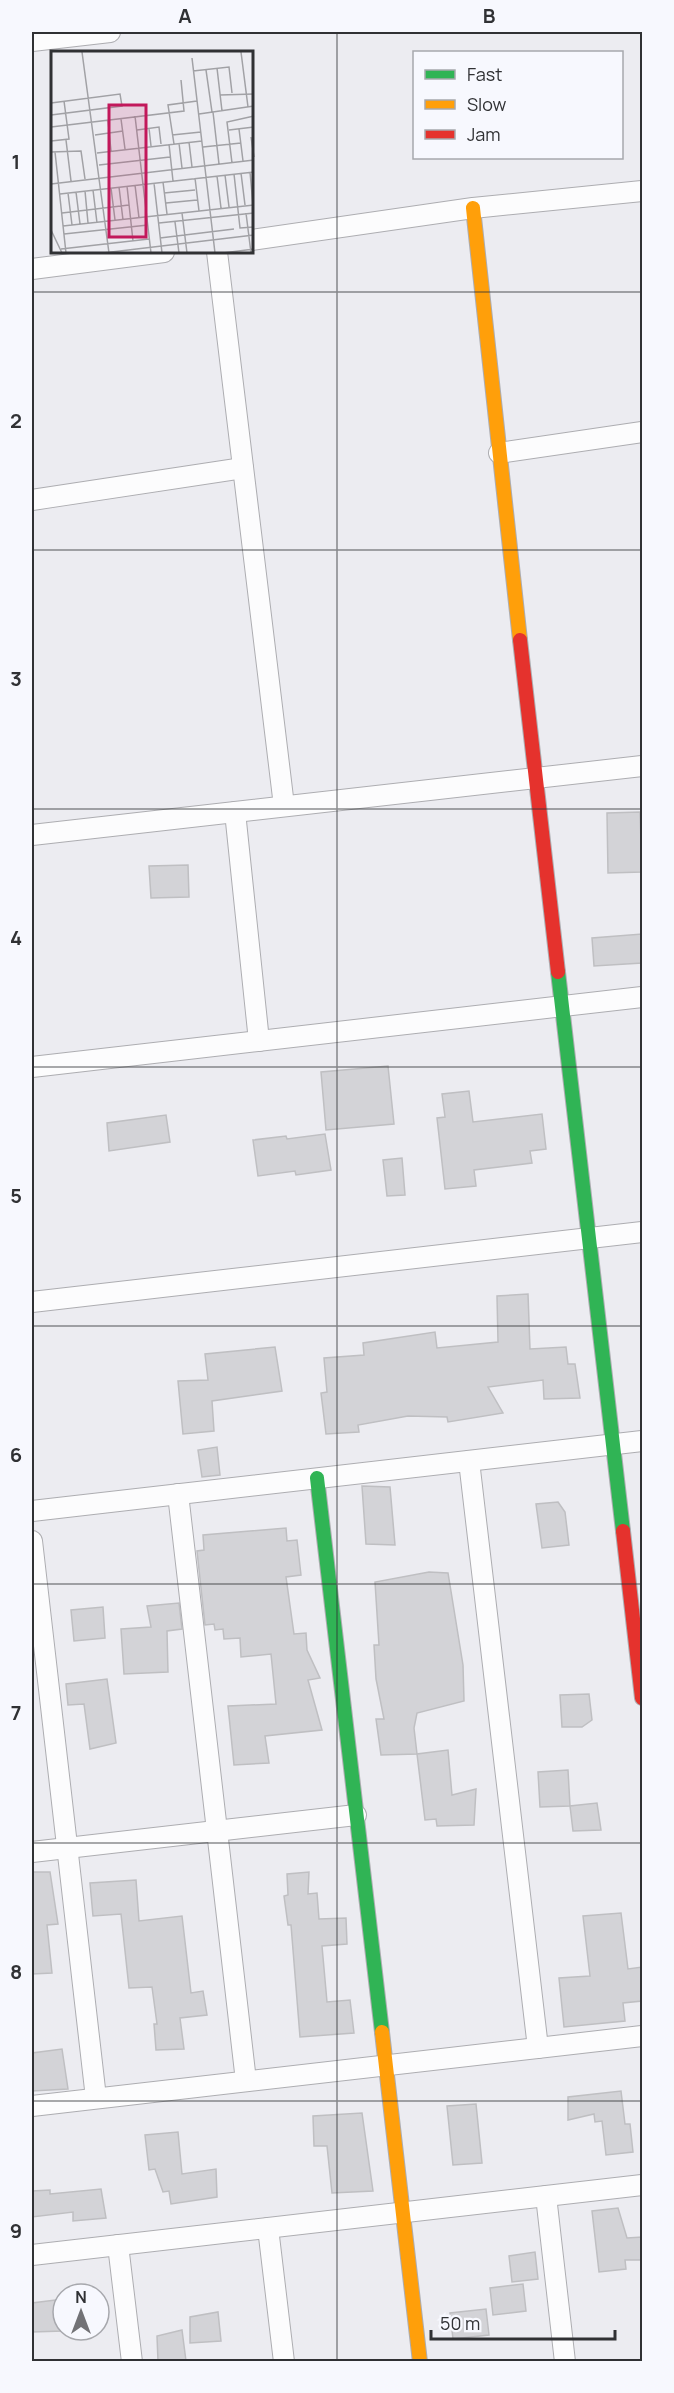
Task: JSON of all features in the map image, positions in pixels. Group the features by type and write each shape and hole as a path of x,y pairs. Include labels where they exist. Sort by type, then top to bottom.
{"street":[{"path":"32,41 110,32"},
{"path":"254,240 473,208 642,191"},
{"path":"473,208 534,778 642,1698"},
{"path":"32,269 148,254"},
{"path":"217,254 284,806"},
{"path":"499,453 642,432"},
{"path":"32,500 243,468"},
{"path":"32,830 235,812 642,766"},
{"path":"235,812 259,1041"},
{"path":"32,1067 642,997"},
{"path":"32,1302 642,1232"},
{"path":"32,1511 642,1441"},
{"path":"469,1461 538,2048"},
{"path":"317,1478 420,2361"},
{"path":"178,1494 246,2081"},
{"path":"32,1541 96,2098"},
{"path":"32,1852 356,1815"},
{"path":"32,2106 642,2036"},
{"path":"32,2255 642,2185"},
{"path":"546,2196 565,2361"},
{"path":"268,2228 284,2361"},
{"path":"118,2245 132,2361"}],"building":[{"path":"640,812 642,872 608,873 607,813"},
{"path":"188,865 189,897 151,898 149,866"},
{"path":"642,934 642,963 594,966 592,938"},
{"path":"388,1066 394,1124 326,1130 321,1072"},
{"path":"469,1091 473,1122 542,1114 546,1149 530,1151 532,1163 474,1170 476,1186 445,1189 437,1118 445,1117 442,1094"},
{"path":"166,1115 170,1142 109,1151 107,1123"},
{"path":"325,1134 331,1170 296,1175 295,1171 258,1176 253,1140 286,1136 287,1139"},
{"path":"402,1158 405,1195 387,1196 383,1160"},
{"path":"528,1294 530,1349 566,1347 568,1364 575,1364 580,1398 544,1399 543,1380 488,1387 503,1413 448,1422 447,1417 408,1416 358,1425 359,1432 326,1434 321,1393 327,1392 324,1358 364,1355 363,1343 435,1332 437,1348 498,1342 497,1296"},
{"path":"275,1347 282,1391 212,1401 214,1431 183,1434 178,1381 208,1380 205,1354"},
{"path":"217,1447 220,1475 202,1477 198,1450"},
{"path":"362,1486 390,1487 395,1545 366,1544"},
{"path":"558,1502 565,1512 569,1545 542,1548 536,1504"},
{"path":"286,1528 287,1541 297,1540 301,1575 286,1577 294,1634 306,1633 307,1650 320,1678 308,1680 322,1730 265,1736 269,1763 234,1765 228,1706 276,1704 271,1654 241,1657 240,1638 224,1639 223,1629 215,1630 214,1624 205,1625 197,1551 204,1550 203,1535"},
{"path":"429,1572 448,1573 463,1665 464,1701 417,1713 414,1728 417,1754 381,1755 376,1719 384,1719 376,1679 374,1645 379,1645 375,1582"},
{"path":"179,1603 182,1629 167,1631 168,1672 124,1674 121,1629 151,1627 147,1606"},
{"path":"103,1607 105,1638 74,1641 71,1610"},
{"path":"107,1679 116,1743 90,1749 84,1704 68,1705 66,1684"},
{"path":"589,1694 592,1720 582,1727 562,1727 560,1695"},
{"path":"448,1750 452,1795 476,1789 474,1825 437,1826 436,1819 425,1820 417,1754"},
{"path":"568,1770 570,1806 540,1807 538,1772"},
{"path":"597,1803 601,1830 573,1831 570,1806"},
{"path":"32,1872 50,1872 58,1924 47,1925 52,1973 32,1974"},
{"path":"309,1872 308,1894 317,1893 319,1919 346,1918 347,1944 322,1946 327,2002 350,2000 354,2033 300,2037 291,1925 288,1925 284,1896 288,1895 287,1874"},
{"path":"136,1880 139,1921 182,1916 191,1993 203,1991 207,2015 180,2018 184,2049 156,2050 154,2024 157,2024 152,1987 129,1988 121,1914 93,1916 90,1883"},
{"path":"621,1913 628,1969 642,1967 642,2001 623,2003 625,2021 564,2027 559,1978 590,1976 583,1916"},
{"path":"62,2049 68,2089 32,2091 32,2053"},
{"path":"621,2091 625,2124 630,2124 633,2152 606,2155 602,2121 595,2122 594,2114 568,2120 568,2097"},
{"path":"476,2104 482,2163 453,2165 447,2106"},
{"path":"362,2113 373,2191 332,2193 327,2146 314,2146 313,2116"},
{"path":"178,2132 182,2174 216,2169 217,2197 171,2204 169,2191 163,2192 155,2169 149,2170 145,2135"},
{"path":"101,2189 106,2218 73,2221 73,2212 32,2217 32,2191 50,2190 50,2194"},
{"path":"618,2208 627,2238 642,2237 642,2260 625,2260 626,2269 599,2272 592,2211"},
{"path":"535,2252 538,2279 512,2282 509,2256"},
{"path":"523,2284 526,2311 493,2315 490,2288"},
{"path":"51,2301 51,2331 32,2332 32,2303"},
{"path":"486,2309 489,2335 453,2339 450,2313"},
{"path":"218,2312 221,2341 190,2343 190,2317"},
{"path":"182,2330 186,2361 158,2361 157,2336"}],"traffic: fast":[{"path":"558,972 623,1531"},
{"path":"317,1478 382,2032"}],"traffic: slow":[{"path":"473,208 520,640"},
{"path":"382,2032 420,2362"}],"traffic: jam":[{"path":"520,640 558,972"},
{"path":"623,1531 642,1698"}]}
